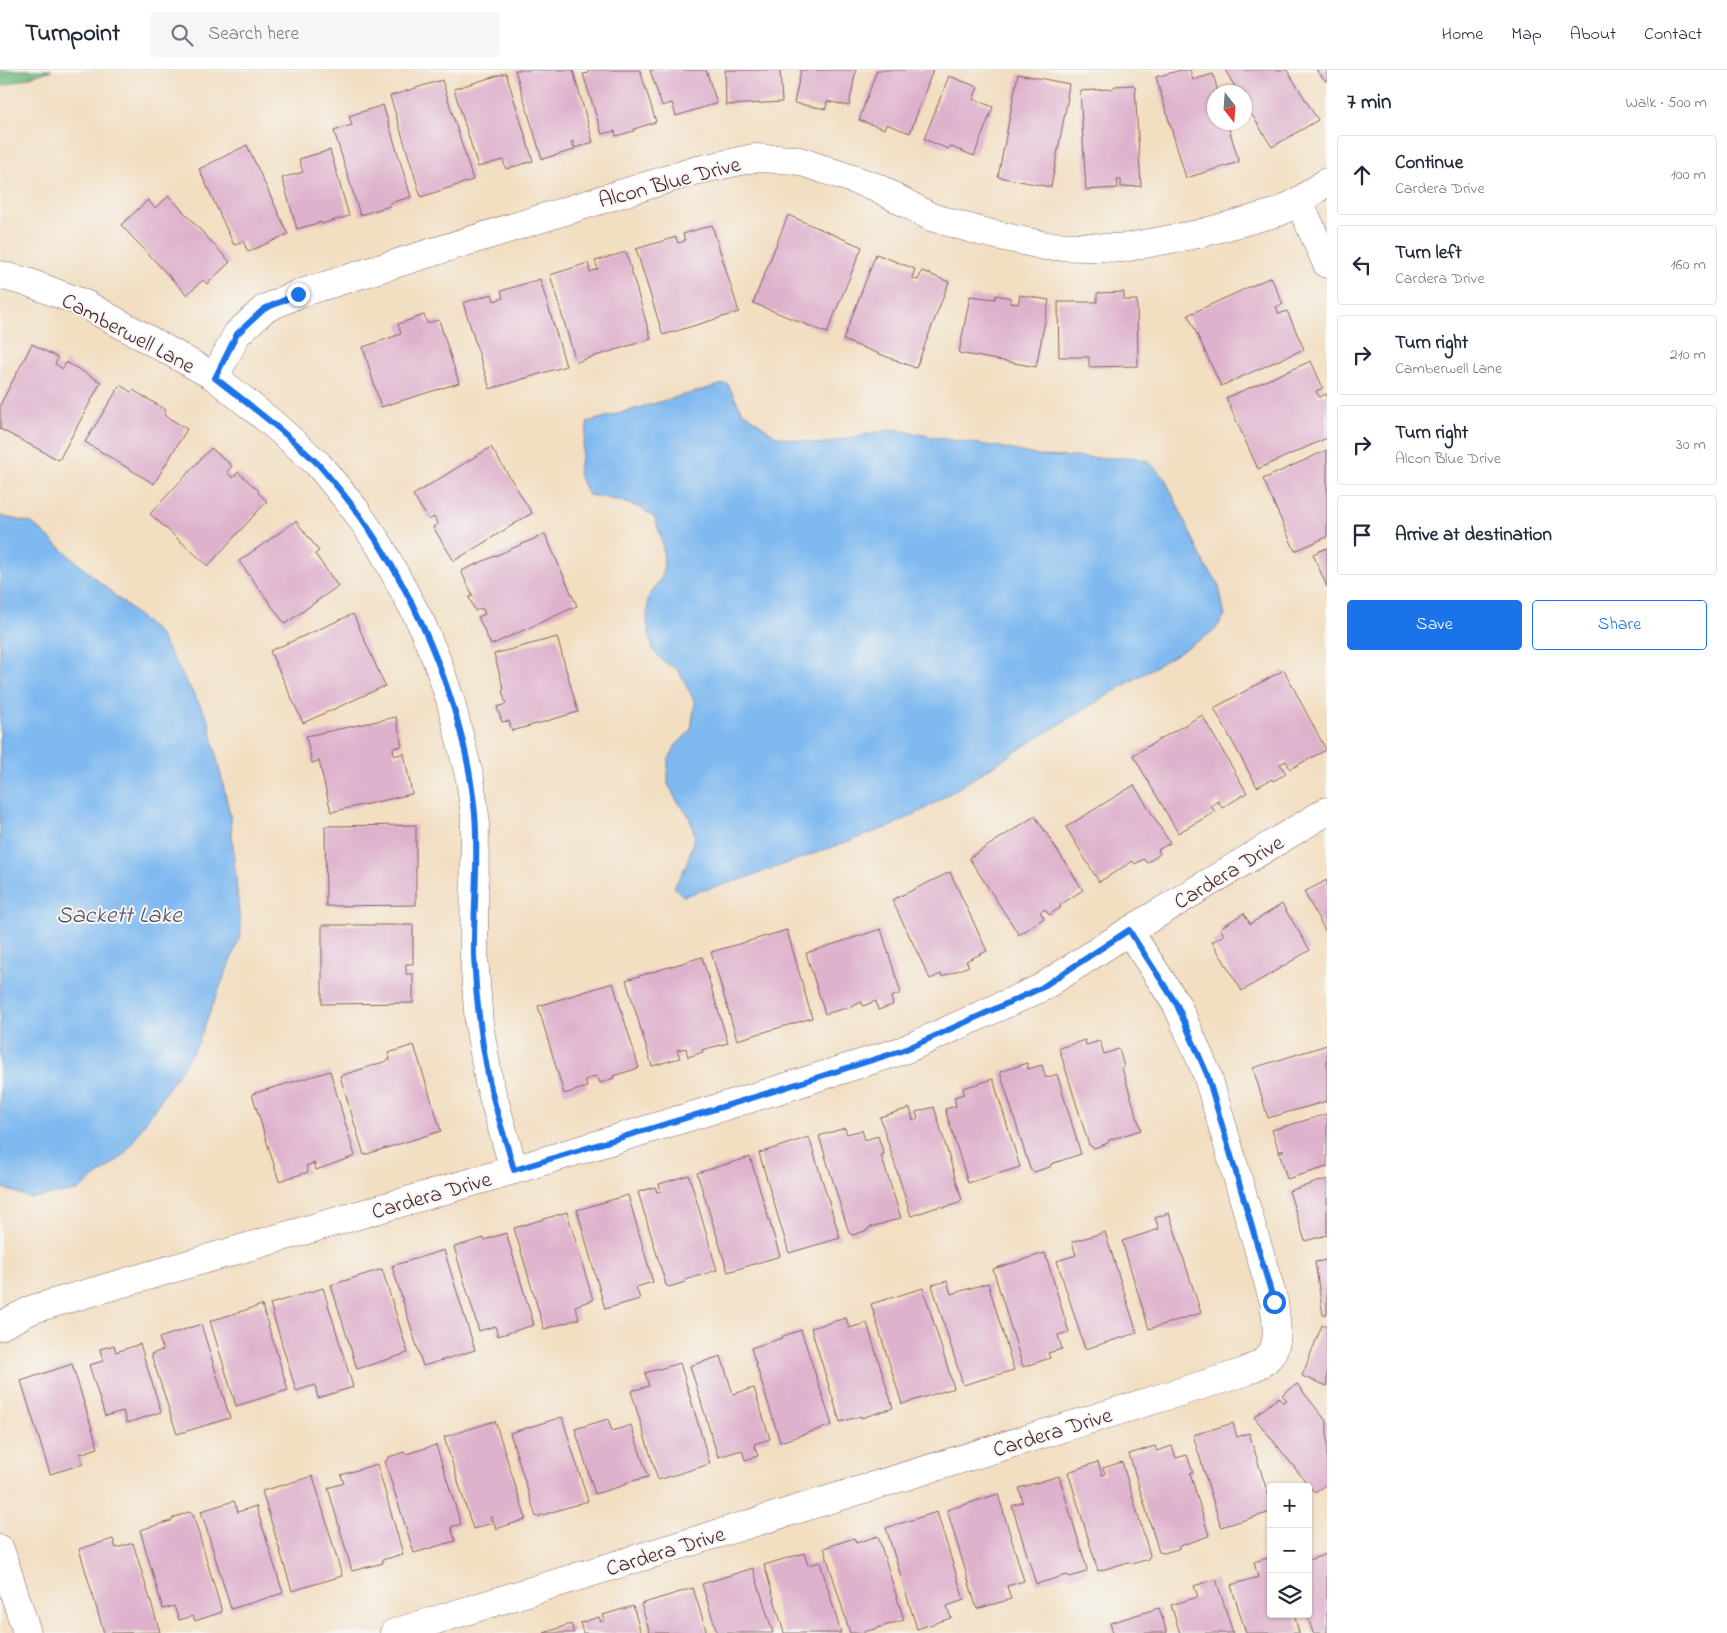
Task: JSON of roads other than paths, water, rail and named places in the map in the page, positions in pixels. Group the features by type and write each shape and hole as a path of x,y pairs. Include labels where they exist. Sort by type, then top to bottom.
{"street":[{"name":"Alcon Blue Drive","path":"215,378 237,334 264,309 298,294 694,170 754,158 796,160 876,187 932,217 983,232 1046,246 1123,248 1198,234 1279,212 1327,182"},
{"path":"1299,201 1327,264"},
{"name":"Camberwell Lane","path":"0,274 30,283 84,304 215,378 273,424 318,464 354,508 380,546 421,623 437,661 450,699 470,778 475,816 474,956 480,1024 489,1082 514,1170"},
{"name":"Cardera Drive","path":"0,1326 32,1310 514,1170 904,1050 1041,988 1129,930 1327,811"},
{"name":"Cardera Drive","path":"394,1633 1244,1372 1266,1360 1274,1349 1277,1334 1274,1302 1207,1074 1177,1005 1129,930"},
{"path":"0,1549 26,1633"}],"water":[{"path":"727,383 742,411 776,436 819,444 893,429 1000,447 1039,456 1131,457 1148,461 1165,479 1206,567 1218,582 1225,616 1213,632 1045,733 925,809 891,826 740,880 683,896 674,887 686,866 695,836 689,816 676,799 668,784 668,761 676,745 691,730 695,702 678,670 663,661 653,651 647,622 648,598 662,577 664,562 662,541 655,518 641,508 617,500 588,495 578,473 588,422"},
{"name":"Sackett Lake","path":"0,516 32,523 159,634 208,719 230,815 241,934 196,1047 123,1156 77,1191 31,1198 0,1187"}]}
